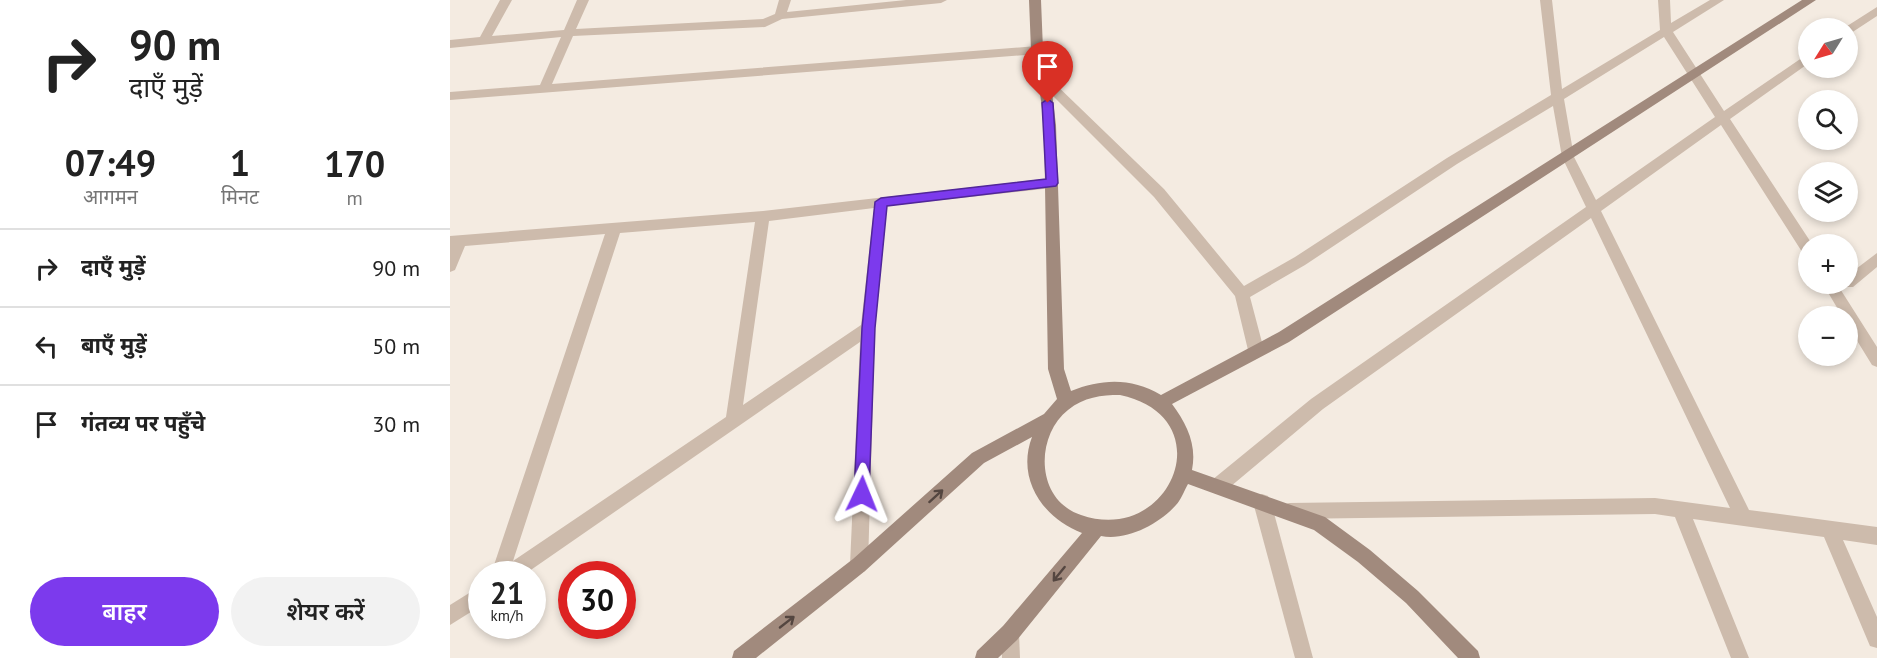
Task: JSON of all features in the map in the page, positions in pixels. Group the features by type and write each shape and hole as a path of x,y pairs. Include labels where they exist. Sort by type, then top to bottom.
{"street":[{"path":"483,42 506,0"},
{"path":"544,89 584,0"},
{"path":"780,16 785,0"},
{"path":"450,44 569,33 765,23 780,16 866,4 941,0"},
{"path":"1035,0 1037,50 1045,81 1050,125 1056,369 1066,402"},
{"path":"1546,0 1557,96 1568,157 1743,517"},
{"path":"1664,0 1666,31 1798,234"},
{"path":"1242,294 1300,261 1452,160 1718,0"},
{"path":"1160,403 1284,337 1810,0"},
{"path":"1858,24 1877,11"},
{"path":"450,96 1037,50"},
{"path":"1218,486 1317,404 1798,65"},
{"path":"1045,81 1159,193 1242,294 1256,350"},
{"path":"450,266 455,242 763,216 1052,183"},
{"path":"859,565 868,328 881,202"},
{"path":"733,421 763,216"},
{"path":"504,561 614,228"},
{"path":"1858,272 1877,259"},
{"path":"1844,294 1877,360"},
{"path":"529,561 868,328"},
{"path":"741,658 859,565 978,458 1047,420 1066,402 1092,390 1120,387 1147,395 1160,403 1178,423 1186,448 1184,475 1172,499 1151,518 1125,528 1096,529 1068,519 1046,499 1035,473 1036,445 1047,420"},
{"path":"1184,475 1319,523 1364,556 1412,597 1471,658"},
{"path":"1262,502 1304,658"},
{"path":"1289,511 1655,506 1877,536"},
{"path":"1680,509 1740,658"},
{"path":"984,658 1010,633 1096,529"},
{"path":"1829,529 1877,639"},
{"path":"450,615 468,603"},
{"path":"1010,633 1011,658"}],"route":[{"path":"862,494 868,328 881,202 1052,183 1048,103"}]}
